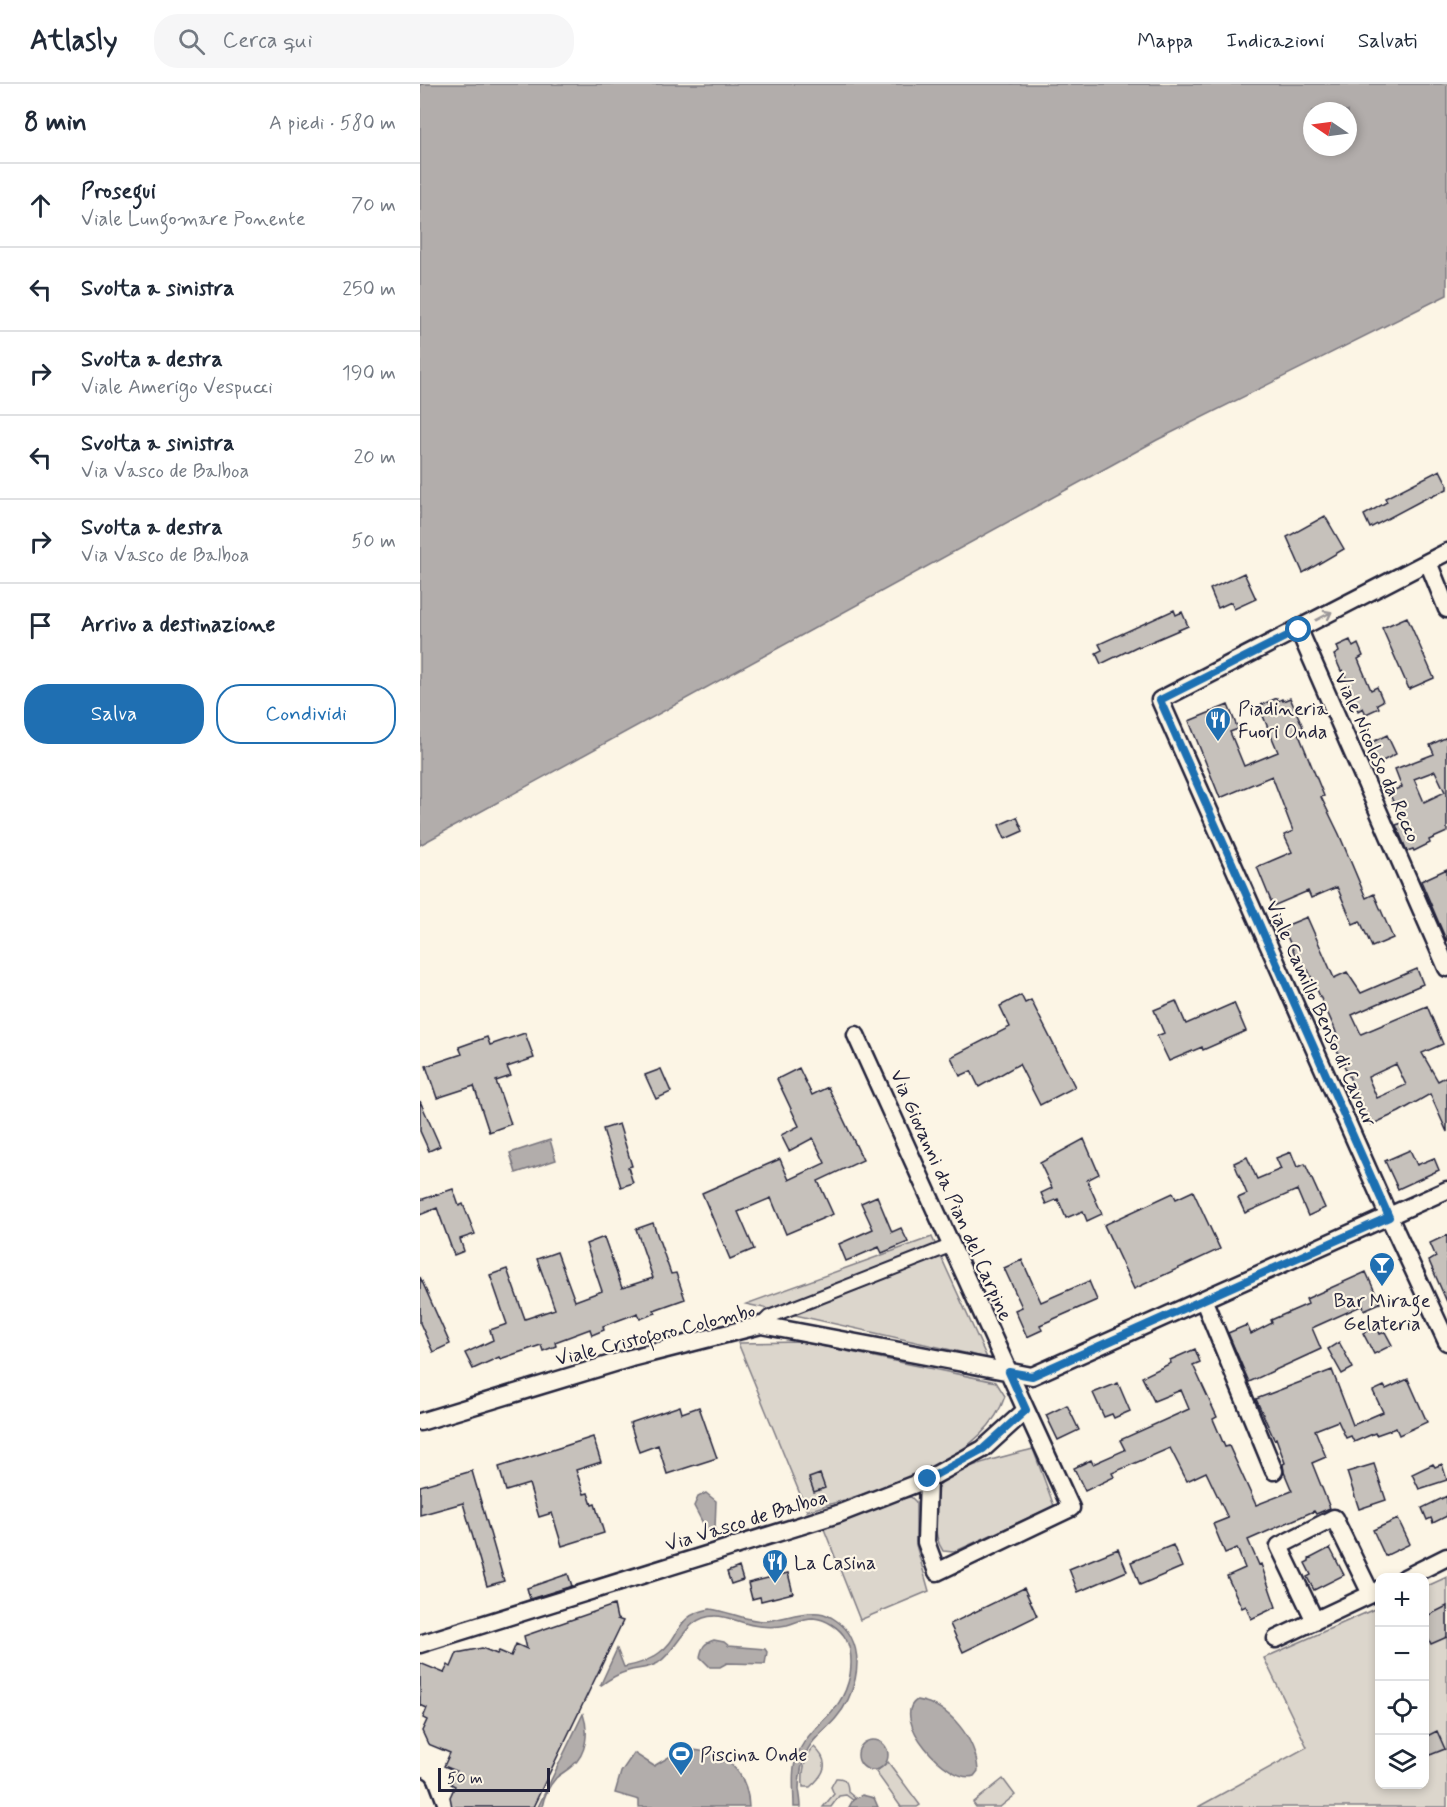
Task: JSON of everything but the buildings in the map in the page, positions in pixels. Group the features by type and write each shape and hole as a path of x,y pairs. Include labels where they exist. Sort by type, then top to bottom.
{"street":[{"path":"1299,630 1447,552"},
{"path":"1428,562 1447,609"},
{"name":"Viale Camillo Benso di Cavour","path":"1299,630 1160,700 1389,1217 1447,1342"},
{"name":"Viale Nicoloso da Recco","path":"1299,630 1447,968"},
{"name":"Via Giovanni da Pian del Carpine","path":"856,1035 1009,1372"},
{"name":"Viale Cristoforo Colombo","path":"420,1422 631,1358 761,1325 1032,1376 1204,1301 1447,1190"},
{"path":"761,1325 769,1317 951,1246"},
{"path":"1204,1301 1274,1471"},
{"path":"928,1479 926,1542 937,1572 1071,1508 1009,1372"},
{"name":"Via Vasco de Balboa","path":"420,1644 838,1514 928,1479 983,1449 1026,1410"},
{"path":"1276,1639 1315,1621 1375,1592 1335,1518 1279,1546 1315,1621"},
{"path":"1415,1573 1447,1557"},
{"path":"420,1786 428,1807"}],"shaded area":[{"path":"420,84 1447,84 1447,295 1157,440 420,845"},
{"path":"550,1140 556,1160 516,1173 510,1153"},
{"path":"932,1237 987,1358 746,1304"},
{"path":"802,1342 996,1382 1005,1396 993,1420 974,1441 949,1458 891,1485 807,1511 738,1343"},
{"path":"1033,1449 1054,1506 954,1552 943,1551 936,1529 935,1501 938,1487 944,1480 967,1468"},
{"path":"706,1493 716,1501 715,1529 707,1531 694,1506 698,1497"},
{"path":"911,1497 916,1502 916,1545 929,1591 860,1620 824,1529"},
{"path":"1447,1577 1447,1807 1198,1807 1307,1747 1264,1658 1375,1609 1375,1789 1429,1789 1429,1585"},
{"path":"710,1609 764,1621 805,1613 819,1613 837,1621 851,1637 857,1657 852,1690 842,1710 808,1749 800,1779 801,1807 794,1807 793,1778 797,1756 806,1739 841,1699 850,1675 851,1657 848,1643 840,1631 832,1625 813,1618 769,1627 721,1616 705,1617 689,1627 658,1663 620,1674 600,1686 617,1649 624,1667 638,1664 667,1647 690,1616"},
{"path":"714,1640 724,1642 729,1646 765,1649 767,1652 765,1664 727,1663 720,1667 710,1667 700,1657 704,1646"},
{"path":"917,1700 940,1709 959,1725 967,1736 976,1759 978,1771 974,1776 963,1776 950,1770 925,1748 910,1720 910,1709"},
{"path":"583,1714 586,1728 584,1749 577,1761 551,1784 542,1807 538,1807"},
{"path":"873,1740 884,1744 888,1755 884,1766 873,1770 862,1766 858,1755 862,1744"},
{"path":"814,1747 823,1758 824,1768 810,1787 803,1787 804,1766"},
{"name":"Piscina Onde","path":"691,1750 714,1755 724,1759 732,1766 744,1783 749,1807 639,1807 639,1800 615,1793 621,1772 634,1753 654,1766 674,1754"},
{"path":"888,1762 920,1805 901,1807 876,1772"},
{"path":"836,1778 844,1780 848,1792 855,1798 853,1800 846,1795 839,1796 831,1807 823,1807 834,1794 831,1787"},
{"path":"1003,1779 1015,1795 1000,1807 976,1807 973,1803"},
{"path":"862,1795 874,1798 878,1807 849,1807 853,1800"}],"place":[{"name":"Piadineria Fuori Onda","path":"1218,743"},
{"name":"Bar Mirage Gelateria","path":"1382,1288"},
{"name":"La Casina","path":"775,1585"},
{"name":"Piscina Onde","path":"681,1777"}],"route":[{"path":"928,1479 983,1449 1026,1410 1009,1372 1032,1376 1389,1217 1160,700 1299,630"}]}
